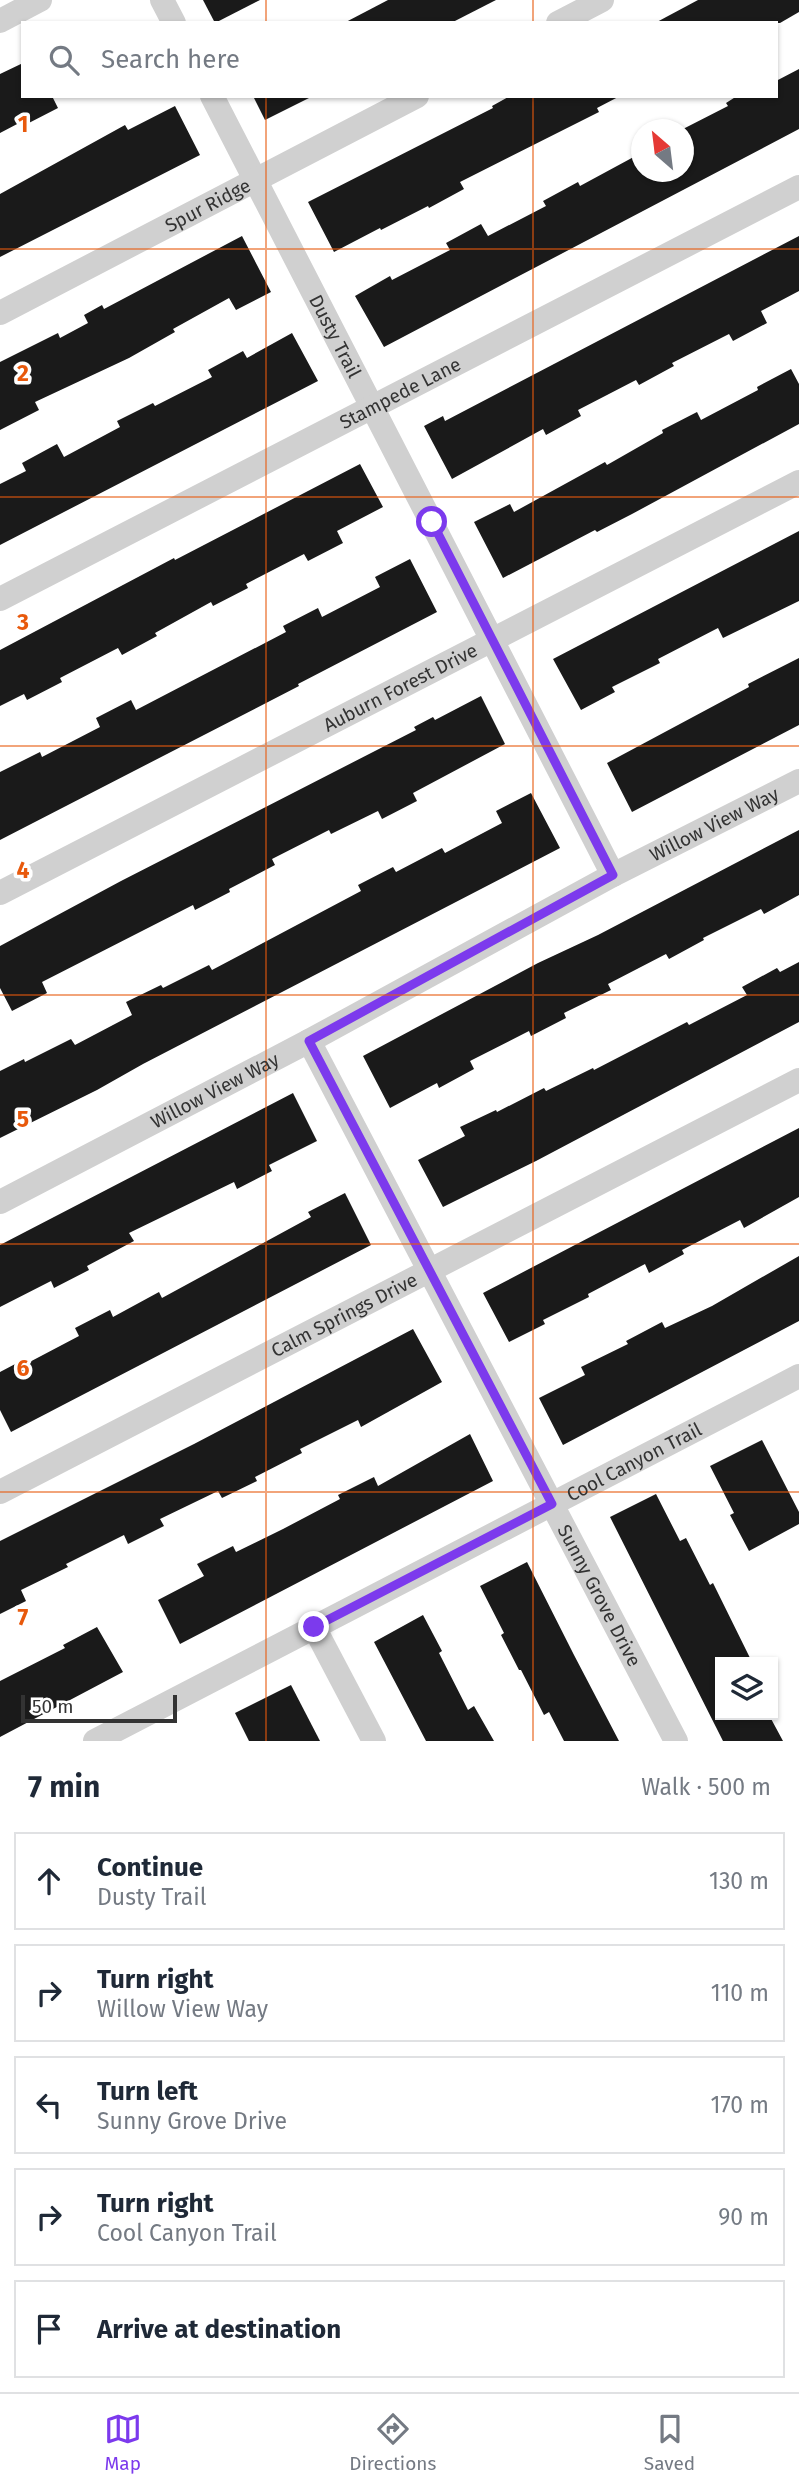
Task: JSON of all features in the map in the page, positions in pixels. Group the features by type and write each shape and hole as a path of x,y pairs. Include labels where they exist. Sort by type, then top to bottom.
{"street":[{"path":"0,21 40,0"},
{"path":"162,0 173,21"},
{"path":"562,21 602,0"},
{"name":"Dusty Trail","path":"213,98 613,875"},
{"name":"Spur Ridge","path":"0,313 413,98"},
{"name":"Stampede Lane","path":"0,599 799,187"},
{"name":"Auburn Forest Drive","path":"0,893 799,482"},
{"name":"Willow View Way","path":"0,1202 309,1041 613,875 799,781"},
{"name":"Sunny Grove Drive","path":"309,1041 677,1741"},
{"name":"Calm Springs Drive","path":"0,1492 799,1080"},
{"name":"Cool Canyon Trail","path":"95,1741 552,1504 796,1385"},
{"path":"314,1627 374,1741"}],"building":[{"path":"203,0 260,0 219,21 214,21"},
{"path":"388,0 496,0 455,21 348,21"},
{"path":"698,0 799,0 799,12 780,23 659,21"},
{"path":"21,64 21,98 53,98 58,108 23,126 21,122 0,133 0,74"},
{"path":"799,69 799,129 384,347 355,296 390,276 392,280 450,250 446,243 481,224 488,236 546,206 543,201 578,182 580,186 631,158 631,182 694,182 694,123 728,106 726,103 734,98 778,98 778,80"},
{"path":"254,98 309,98 265,120"},
{"path":"506,98 616,98 597,108 599,112 460,182 464,189 334,252 308,202 493,108 492,106"},
{"path":"175,106 200,155 0,257 0,194 125,125 128,130"},
{"path":"242,236 271,292 236,310 229,298 173,329 175,332 129,358 35,402 39,410 0,430 0,362 58,333 60,338 88,323 84,315 102,305 104,309"},
{"path":"799,236 799,291 761,311 767,323 733,341 729,334 672,363 674,366 639,385 636,380 578,410 581,416 546,435 543,429 452,479 424,426 443,416 445,421"},
{"path":"292,333 318,381 0,545 0,484 26,471 22,463 57,444 64,457 120,427 117,421 153,403 155,406 212,377 208,370 243,351 247,358"},
{"path":"791,369 799,384 799,424 632,514 597,532 595,530 503,578 474,522 510,504 514,512 605,462 607,465 663,433 662,430 697,412 701,420"},
{"path":"360,464 383,507 337,531 343,543 308,561 304,554 246,584 248,588 213,606 211,602 155,633 157,636 122,655 118,648 60,678 62,682 27,700 24,694 0,706 0,650"},
{"path":"799,531 799,601 723,638 718,628 658,659 660,663 612,687 615,692 581,710 553,659"},
{"path":"410,559 437,612 0,840 0,772 40,752 42,757 100,727 96,718 131,700 136,710 286,632 283,626 318,608 322,617 380,587 375,577"},
{"path":"799,658 799,725 632,812 607,763"},
{"path":"481,696 505,744 413,793 417,801 382,819 378,811 331,834 329,830 272,859 275,865 229,889 230,892 195,910 193,905 42,982 47,993 12,1011 0,988 0,946 416,730 414,727 433,717 435,720"},
{"path":"531,793 560,848 0,1138 0,1071 71,1039 75,1045 132,1015 126,1002 161,985 163,988 209,965 212,970 361,891 358,885 393,867 396,872 442,848 445,853 502,823 496,811"},
{"path":"799,830 799,895 764,914 761,909 703,938 704,940 669,959 666,954 608,984 611,990 564,1013 566,1018 531,1036 529,1031 470,1061 474,1069 439,1088 437,1083 390,1108 363,1056"},
{"path":"799,962 799,1022 443,1207 418,1160 465,1136 460,1127 544,1088 546,1091 593,1068 594,1070 687,1022 689,1025 747,995 742,987 777,968 780,972"},
{"path":"293,1093 317,1141 269,1165 272,1171 237,1189 234,1182 129,1233 134,1241 87,1266 89,1270 54,1288 51,1281 0,1307 0,1245"},
{"path":"799,1128 799,1197 744,1228 740,1220 682,1250 684,1254 649,1273 645,1264 588,1294 589,1297 543,1320 545,1324 509,1342 483,1293"},
{"path":"345,1193 371,1245 11,1432 0,1410 0,1372 19,1362 22,1366 79,1336 75,1328 110,1310 113,1317 159,1292 162,1298 311,1217 308,1212"},
{"path":"799,1256 799,1321 563,1445 539,1398 585,1375 581,1367 628,1344 626,1341 662,1322 665,1328 712,1306"},
{"path":"413,1329 442,1382 361,1427 358,1420 300,1449 302,1453 255,1477 257,1481 222,1498 218,1491 160,1519 164,1526 128,1544 124,1535 66,1564 68,1567 21,1590 26,1601 0,1614 0,1541 194,1444"},
{"path":"470,1434 493,1481 180,1644 158,1600 204,1576 197,1564 233,1546 236,1552 283,1529 340,1499 338,1495 374,1477 378,1486"},
{"path":"762,1440 799,1512 799,1524 749,1551 730,1515 734,1513 710,1466"},
{"path":"656,1494 680,1541 686,1538 710,1585 713,1583 750,1657 715,1657 715,1720 772,1720 783,1741 723,1741 610,1517"},
{"path":"527,1562 619,1741 564,1741 549,1712 544,1715 501,1635 504,1633 480,1586"},
{"path":"423,1615 468,1710 474,1706 494,1741 426,1741 374,1642"},
{"path":"97,1627 123,1672 0,1737 0,1681 65,1648 63,1645"},
{"path":"291,1685 320,1741 249,1741 235,1713"}],"route":[{"path":"314,1627 552,1504 309,1041 613,875 432,522"}]}
